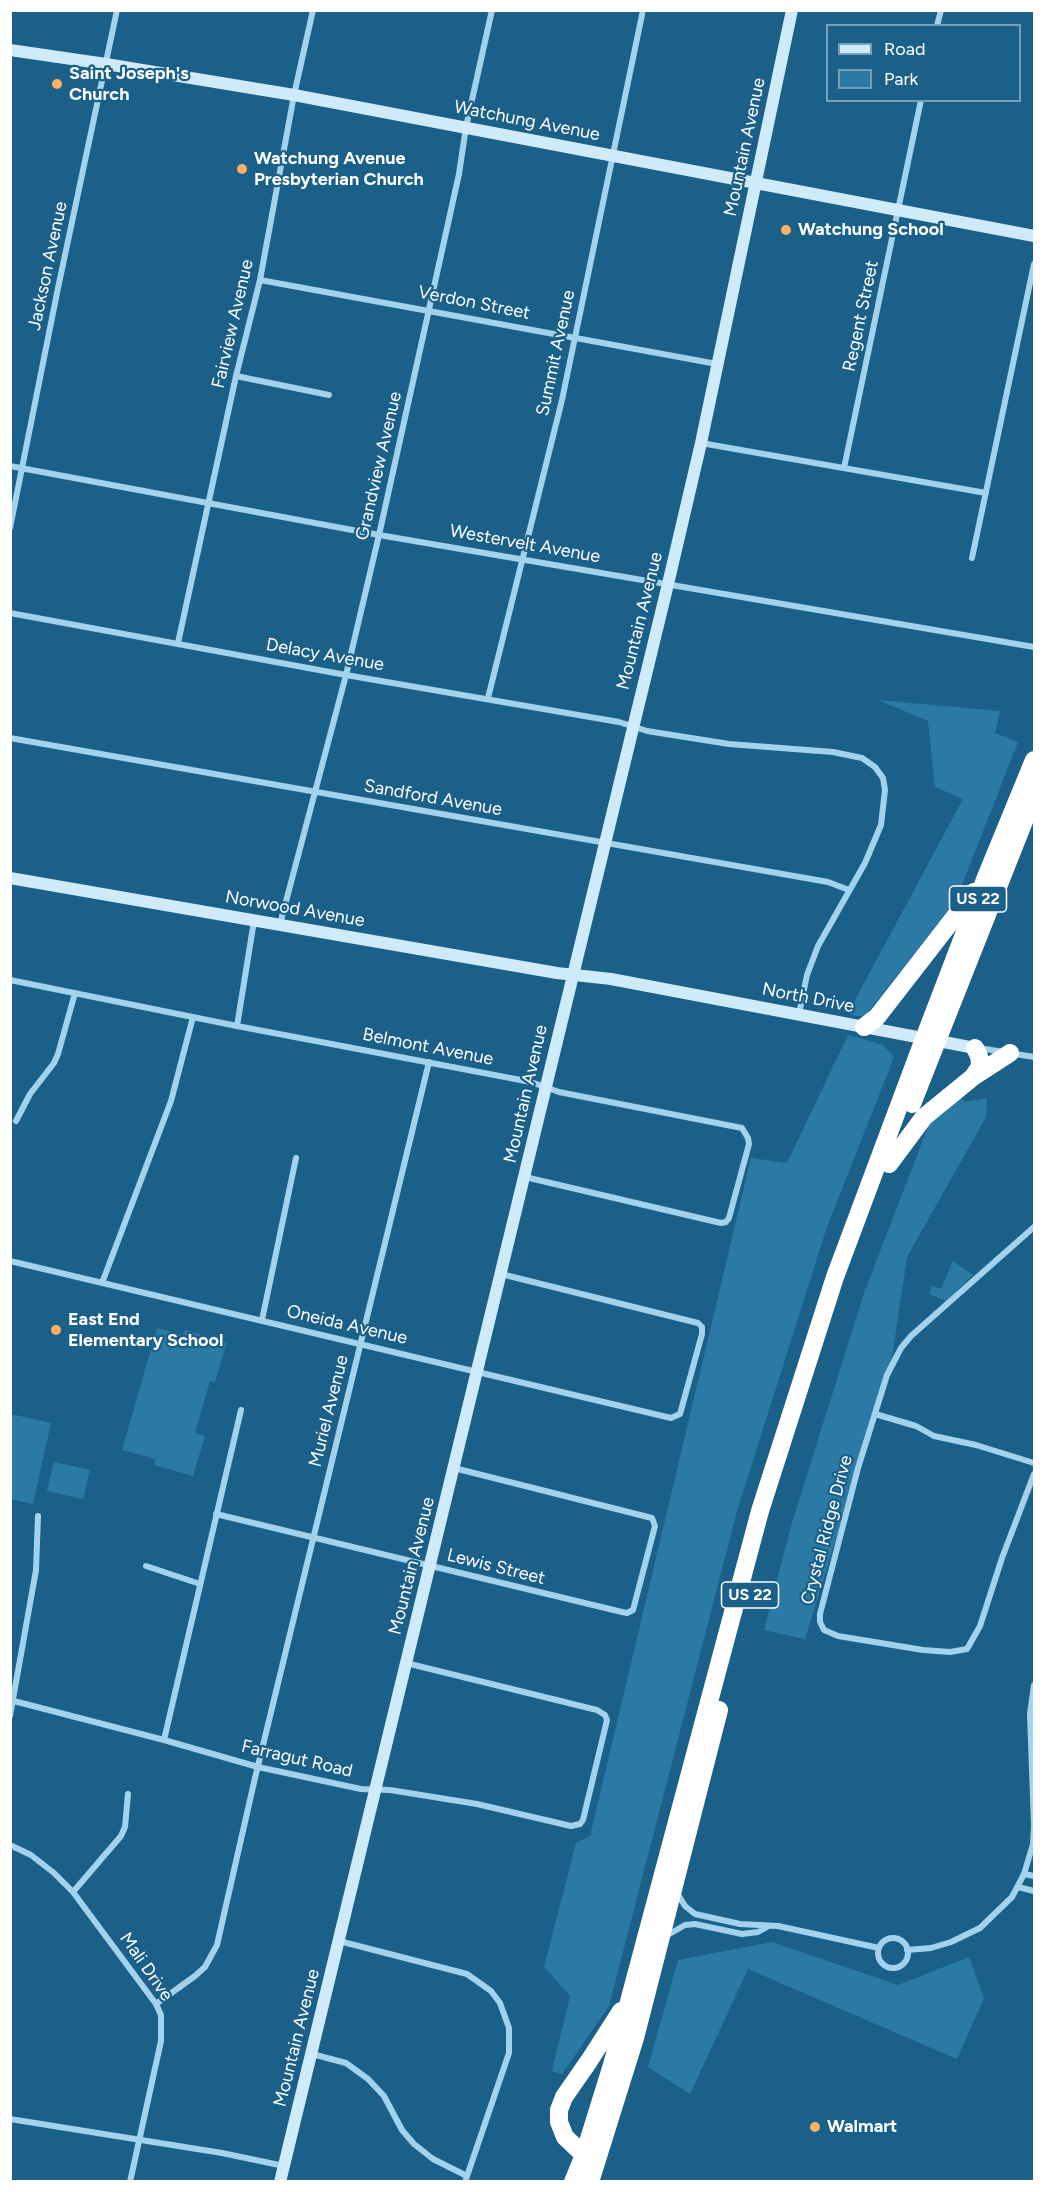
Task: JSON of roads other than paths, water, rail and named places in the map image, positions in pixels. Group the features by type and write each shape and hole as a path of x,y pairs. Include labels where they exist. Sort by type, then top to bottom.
{"highway":[{"name":"US 22","path":"589,2172 635,2038 775,1503 834,1312 889,1164 986,877 1035,760"},
{"name":"US 22","path":"589,2172 630,1994 764,1500 835,1277 930,1040 1035,796"},
{"path":"864,1027 877,1017 986,877"},
{"path":"973,1077 980,1068 980,1059 975,1048"},
{"path":"889,1164 924,1117 973,1077 1010,1053"},
{"path":"589,2172 565,2137 559,2122 559,2110 564,2097 630,1994"}],"street":[{"name":"Jackson Avenue","path":"10,528 117,10"},
{"name":"Fairview Avenue","path":"178,643 236,376 260,280 294,95 313,10"},
{"name":"Grandview Avenue","path":"280,924 346,675 379,535 459,174 466,127 492,10"},
{"name":"Summit Avenue","path":"488,699 576,338 644,10"},
{"name":"Mountain Avenue","path":"280,2181 668,584 701,443 792,10"},
{"name":"Watchung Avenue","path":"10,50 294,95 1035,236"},
{"name":"Regent Street","path":"844,468 921,102"},
{"path":"972,558 1035,264"},
{"name":"Verdon Street","path":"260,280 717,364"},
{"path":"236,376 329,395"},
{"path":"701,443 986,493"},
{"name":"Westervelt Avenue","path":"10,466 379,535 1035,647"},
{"name":"Delacy Avenue","path":"10,613 346,675 619,722 647,731 729,744 833,752 862,758 875,767 883,778 884,811 874,845 849,890"},
{"name":"Sandford Avenue","path":"10,738 828,882 849,890"},
{"name":"Norwood Avenue","path":"10,878 557,973 574,974"},
{"path":"799,1014 812,962 849,890"},
{"path":"237,1026 254,920"},
{"name":"North Drive","path":"574,974 930,1040 1035,1057"},
{"name":"Belmont Avenue","path":"10,980 531,1082 571,1095 742,1128 746,1133 748,1144 729,1218 726,1222 721,1223 525,1177"},
{"path":"16,1121 30,1094 54,1063 75,993"},
{"path":"102,1283 171,1101 193,1017"},
{"name":"Muriel Avenue","path":"156,2004 205,1967 217,1945 313,1537 429,1062"},
{"path":"262,1320 296,1158"},
{"name":"Crystal Ridge Drive","path":"1035,1227 911,1336 901,1348 887,1375 858,1468 820,1614 820,1622 824,1630 830,1634 923,1650 950,1652 967,1649 980,1626 1002,1558 1035,1474"},
{"name":"Oneida Avenue","path":"10,1261 671,1418 676,1418 680,1414 702,1334 702,1328 698,1323 501,1274"},
{"path":"164,1740 241,1410"},
{"path":"875,1414 916,1426 934,1436 976,1445 1035,1463"},
{"name":"Lewis Street","path":"216,1514 622,1612 630,1612 635,1605 655,1526 652,1518 454,1468"},
{"path":"10,1716 36,1570 38,1516"},
{"path":"146,1566 200,1584"},
{"name":"Farragut Road","path":"12,1701 258,1767 361,1789 376,1789 477,1804 571,1826 580,1824 583,1820 607,1720 605,1715 597,1710 406,1663"},
{"path":"907,1950 931,1948 951,1942 980,1928 1012,1897 1024,1874 1033,1844 1030,1714 1035,1685"},
{"path":"73,1892 121,1836 125,1827 128,1794"},
{"name":"Mali Drive","path":"10,1845 31,1856 54,1873 73,1892 156,2004 161,2015 161,2042 130,2181"},
{"path":"1024,1874 1035,1876"},
{"path":"674,1887 685,1906 695,1914 740,1924 778,1926 879,1948"},
{"path":"1017,1887 1035,1891"},
{"path":"661,1939 686,1925 694,1924 742,1934 758,1932 768,1926"},
{"path":"893,1938 903,1942 907,1950 906,1960 898,1967 888,1967 880,1962 879,1948 884,1941 893,1938"},
{"path":"312,2054 346,2063 368,2079 384,2096 402,2130 414,2144 433,2159 466,2179 509,2053 509,2028 500,2003 491,1991 467,1974 339,1941"},
{"path":"10,2120 222,2153 284,2166"}],"place":[{"name":"Saint Joseph's Church","path":"57,84"},
{"name":"Watchung Avenue Presbyterian Church","path":"242,169"},
{"name":"Watchung School","path":"786,230"},
{"name":"East End Elementary School","path":"56,1330"},
{"name":"Walmart","path":"815,2127"}]}
